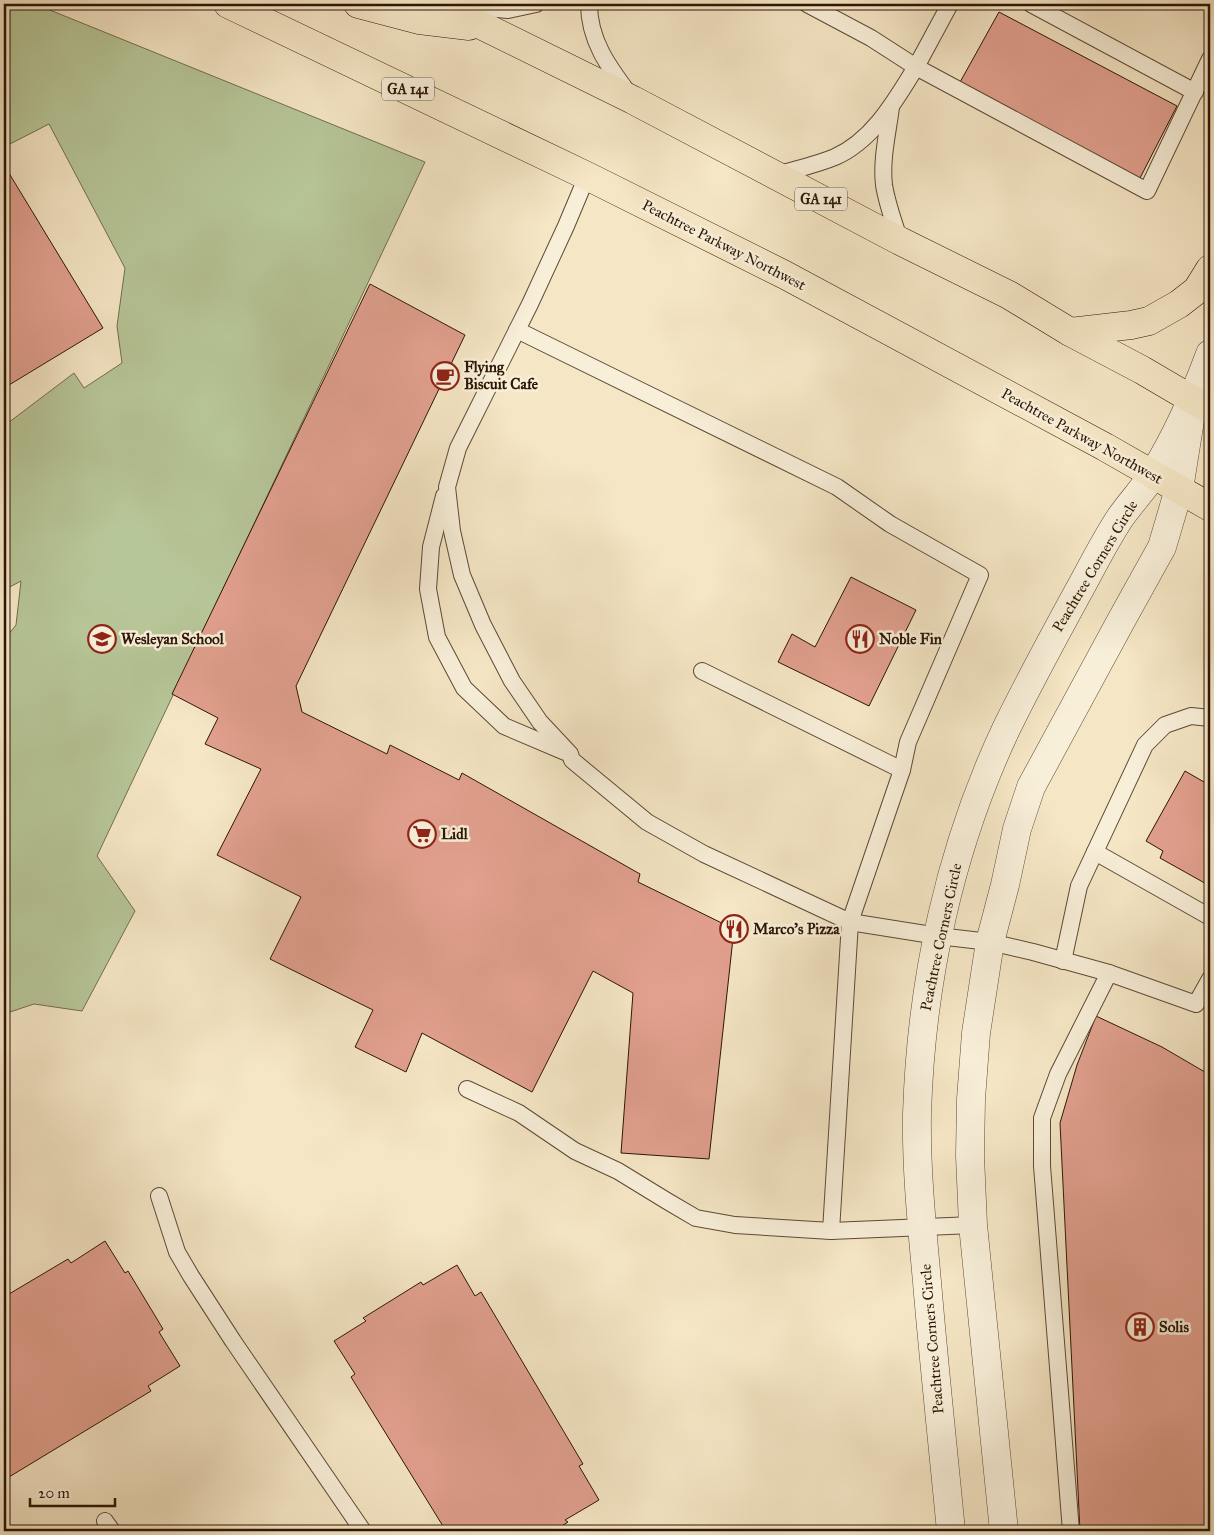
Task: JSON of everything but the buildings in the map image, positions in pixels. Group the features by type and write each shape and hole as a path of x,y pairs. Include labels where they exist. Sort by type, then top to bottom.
{"highway":[{"name":"Peachtree Parkway Northwest","path":"228,4 587,176 785,275 1105,447 1210,507"},
{"path":"358,4 419,20 457,26 485,27"},
{"name":"GA 141","path":"438,4 633,100 900,241 1009,296 1202,405"},
{"path":"1070,332 1130,326 1148,321 1179,304 1197,290 1210,269"}],"street":[{"name":"Peachtree Corners Circle","path":"1004,1531 973,1225 970,1156 971,1099 976,1033 990,942 1018,829 1031,787 1162,547 1202,405 1210,354"},
{"name":"Peachtree Corners Circle","path":"951,1531 918,1175 917,1116 919,1074 924,1017 938,936 962,840 979,792 1006,729 1043,656 1120,518 1202,405"}],"lane":[{"path":"438,4 508,10 536,4"},
{"path":"588,4 589,17 596,44 608,65 633,100"},
{"path":"807,4 871,38 916,68 1147,191 1210,59"},
{"path":"776,175 819,163 836,156 852,147 867,134 891,107 916,68 950,4"},
{"path":"1031,4 1195,92"},
{"path":"891,107 884,165 884,184 887,201 900,241"},
{"path":"570,754 504,726 464,688 437,637 428,589 431,547 458,448 517,330 566,226 587,176"},
{"path":"517,330 837,487 890,524 980,575 908,742 902,770 850,922 831,1231"},
{"path":"447,487 452,531 462,575 483,626 512,681 540,722 570,754 572,760 647,822 704,854 850,922 990,942 1033,952 1109,973 1196,1004 1210,979"},
{"path":"702,671 902,770"},
{"path":"1063,961 1079,886 1145,745 1165,725 1191,716 1210,718"},
{"path":"1095,852 1210,917"},
{"path":"1071,1531 1042,1166 1042,1118 1058,1074 1109,973"},
{"path":"467,1089 518,1113 575,1151 618,1172 696,1218 735,1225 831,1231 973,1225"},
{"path":"160,1196 177,1252 191,1276 363,1531"}],"green space":[{"name":"Wesleyan School","path":"4,4 35,4 425,162 97,856 135,911 82,1011 34,1004 4,1014 4,640 16,625 21,581 4,590 4,426 74,373 84,388 122,363 117,326 125,268 49,124 4,147"}],"place":[{"name":"Flying Biscuit Cafe","path":"445,376"},
{"name":"Wesleyan School","path":"102,639"},
{"name":"Noble Fin","path":"860,639"},
{"name":"Lidl","path":"422,834"},
{"name":"Marco's Pizza","path":"734,929"},
{"name":"Solis","path":"1140,1327"}]}
